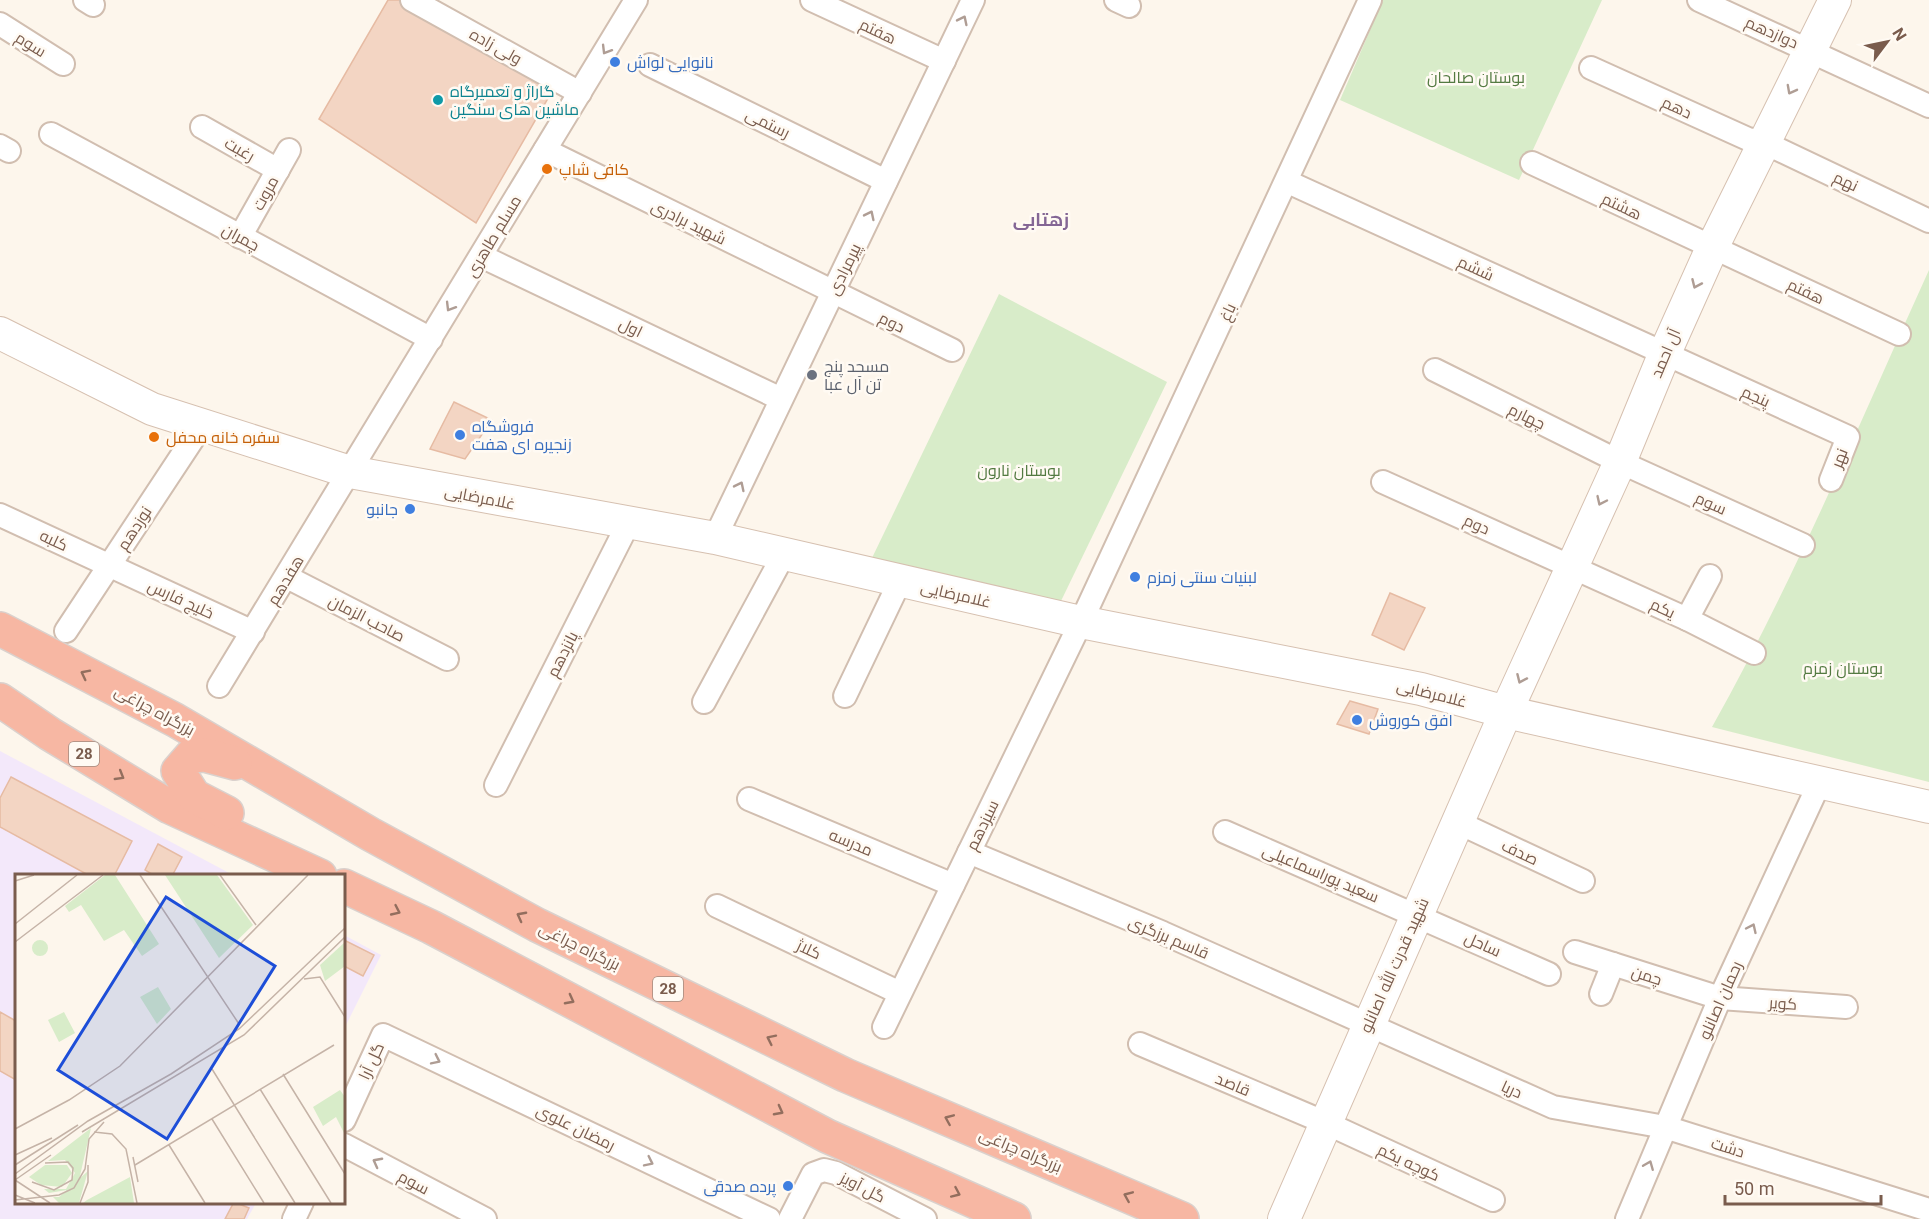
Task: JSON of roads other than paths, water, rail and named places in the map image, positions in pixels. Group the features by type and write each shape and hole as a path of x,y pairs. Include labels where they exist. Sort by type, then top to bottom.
{"highway":[{"name":"بزرگراه چراغی","path":"0,629 175,720 380,840 537,925 845,1075 1182,1219"},
{"name":"28","path":"0,700 50,734 170,807 316,874"},
{"path":"0,712 50,734"},
{"path":"266,772 205,754 191,756 178,771 194,796 296,852 324,874"},
{"path":"345,886 431,927 826,1136 1014,1219"}],"main road":[{"name":"آل احمد","path":"1506,712 1620,462 1664,355 1712,248 1836,0"},
{"name":"غلامرضایی","path":"0,333 152,409 350,472 714,538 1081,622 1421,689 1506,712 1929,807"},
{"name":"شهید قدرت الله اصانلو","path":"1284,1219 1506,712"}],"street":[{"name":"ولی زاده","path":"412,0 580,93"},
{"name":"مسلم طاهری","path":"350,472 636,0"},
{"name":"هفتم","path":"812,0 944,61"},
{"name":"پیرمرادی","path":"714,538 973,0"},
{"name":"باغ","path":"1081,622 1288,182 1370,0"},
{"name":"دوازدهم","path":"1699,0 1812,50 1929,106"},
{"name":"سوم","path":"0,24 63,64"},
{"name":"رستمی","path":"650,65 886,181"},
{"name":"دهم","path":"1591,68 1748,139 1763,142"},
{"name":"رغبت","path":"202,127 278,170"},
{"name":"چمران","path":"51,134 430,339"},
{"name":"نهم","path":"1763,142 1929,221"},
{"name":"مروت","path":"240,237 289,150"},
{"name":"شهید برادری","path":"545,150 832,293"},
{"name":"هشتم","path":"1532,163 1712,248"},
{"name":"ششم","path":"1288,182 1664,355"},
{"name":"هفتم","path":"1712,248 1899,334"},
{"name":"اول","path":"481,256 782,399"},
{"name":"دوم","path":"832,293 952,350"},
{"name":"پنجم","path":"1664,355 1848,436"},
{"name":"چهارم","path":"1435,370 1620,462"},
{"name":"نوزدهم","path":"66,631 202,425"},
{"name":"نهر","path":"1831,480 1848,436"},
{"name":"سوم","path":"1620,462 1803,545"},
{"name":"هفدهم","path":"219,686 350,472"},
{"name":"دوم","path":"1383,482 1572,566"},
{"name":"کلبه","path":"0,515 109,566"},
{"name":"پانزدهم","path":"496,785 628,524"},
{"path":"705,702 784,554"},
{"name":"خلیج فارس","path":"109,566 253,632"},
{"name":"یکم","path":"1572,566 1754,653"},
{"name":"صاحب الزمان","path":"287,576 447,659"},
{"path":"1687,619 1710,576"},
{"path":"845,696 900,581"},
{"name":"سیزدهم","path":"884,1027 1081,622"},
{"name":"رحمان اصانلو","path":"1627,1219 1720,998 1819,784"},
{"name":"مدرسه","path":"749,799 953,885"},
{"name":"صدف","path":"1457,822 1583,881"},
{"name":"سعید پوراسماعیلی","path":"1225,832 1417,914"},
{"name":"قاسم برزگری","path":"969,852 1163,933 1368,1025"},
{"name":"کلاژ","path":"717,906 900,993"},
{"name":"ساحل","path":"1417,914 1549,974"},
{"name":"چمن","path":"1575,952 1720,998"},
{"path":"1601,994 1613,964"},
{"name":"کویر","path":"1720,998 1846,1007"},
{"name":"دریا","path":"1368,1025 1553,1107 1665,1127"},
{"name":"گل آرا","path":"345,1118 383,1035"},
{"name":"رمضان علوی","path":"383,1035 768,1219"},
{"name":"قاصد","path":"1140,1044 1326,1123"},
{"name":"کوچه یکم","path":"1326,1123 1493,1200"},
{"name":"دشت","path":"1665,1127 1929,1210"},
{"name":"سوم","path":"345,1145 484,1219"},
{"name":"گل آویز","path":"790,1219 813,1174 824,1170 836,1173 925,1219"},
{"path":"294,1219 302,1204"}],"place":[{"name":"نانوایی لواش","path":"615,62"},
{"name":"گاراژ و تعمیرگاه ماشین های سنگین","path":"438,100"},
{"name":"کافی شاپ","path":"547,169"},
{"name":"مسجد پنج تن آل عبا","path":"812,375"},
{"name":"فروشگاه زنجیره ای هفت","path":"460,435"},
{"name":"سفره خانه محفل","path":"154,437"},
{"name":"جانبو","path":"410,509"},
{"name":"لبنیات سنتی زمزم","path":"1135,577"},
{"name":"افق کوروش","path":"1357,720"},
{"name":"پرده صدقی","path":"788,1186"}],"district":[{"name":"زهتابی","path":"1041,220"}],"park label":[{"name":"بوستان صالحان","path":"1476,77"},
{"name":"بوستان نارون","path":"1019,470"},
{"name":"بوستان زمزم","path":"1843,668"}]}
